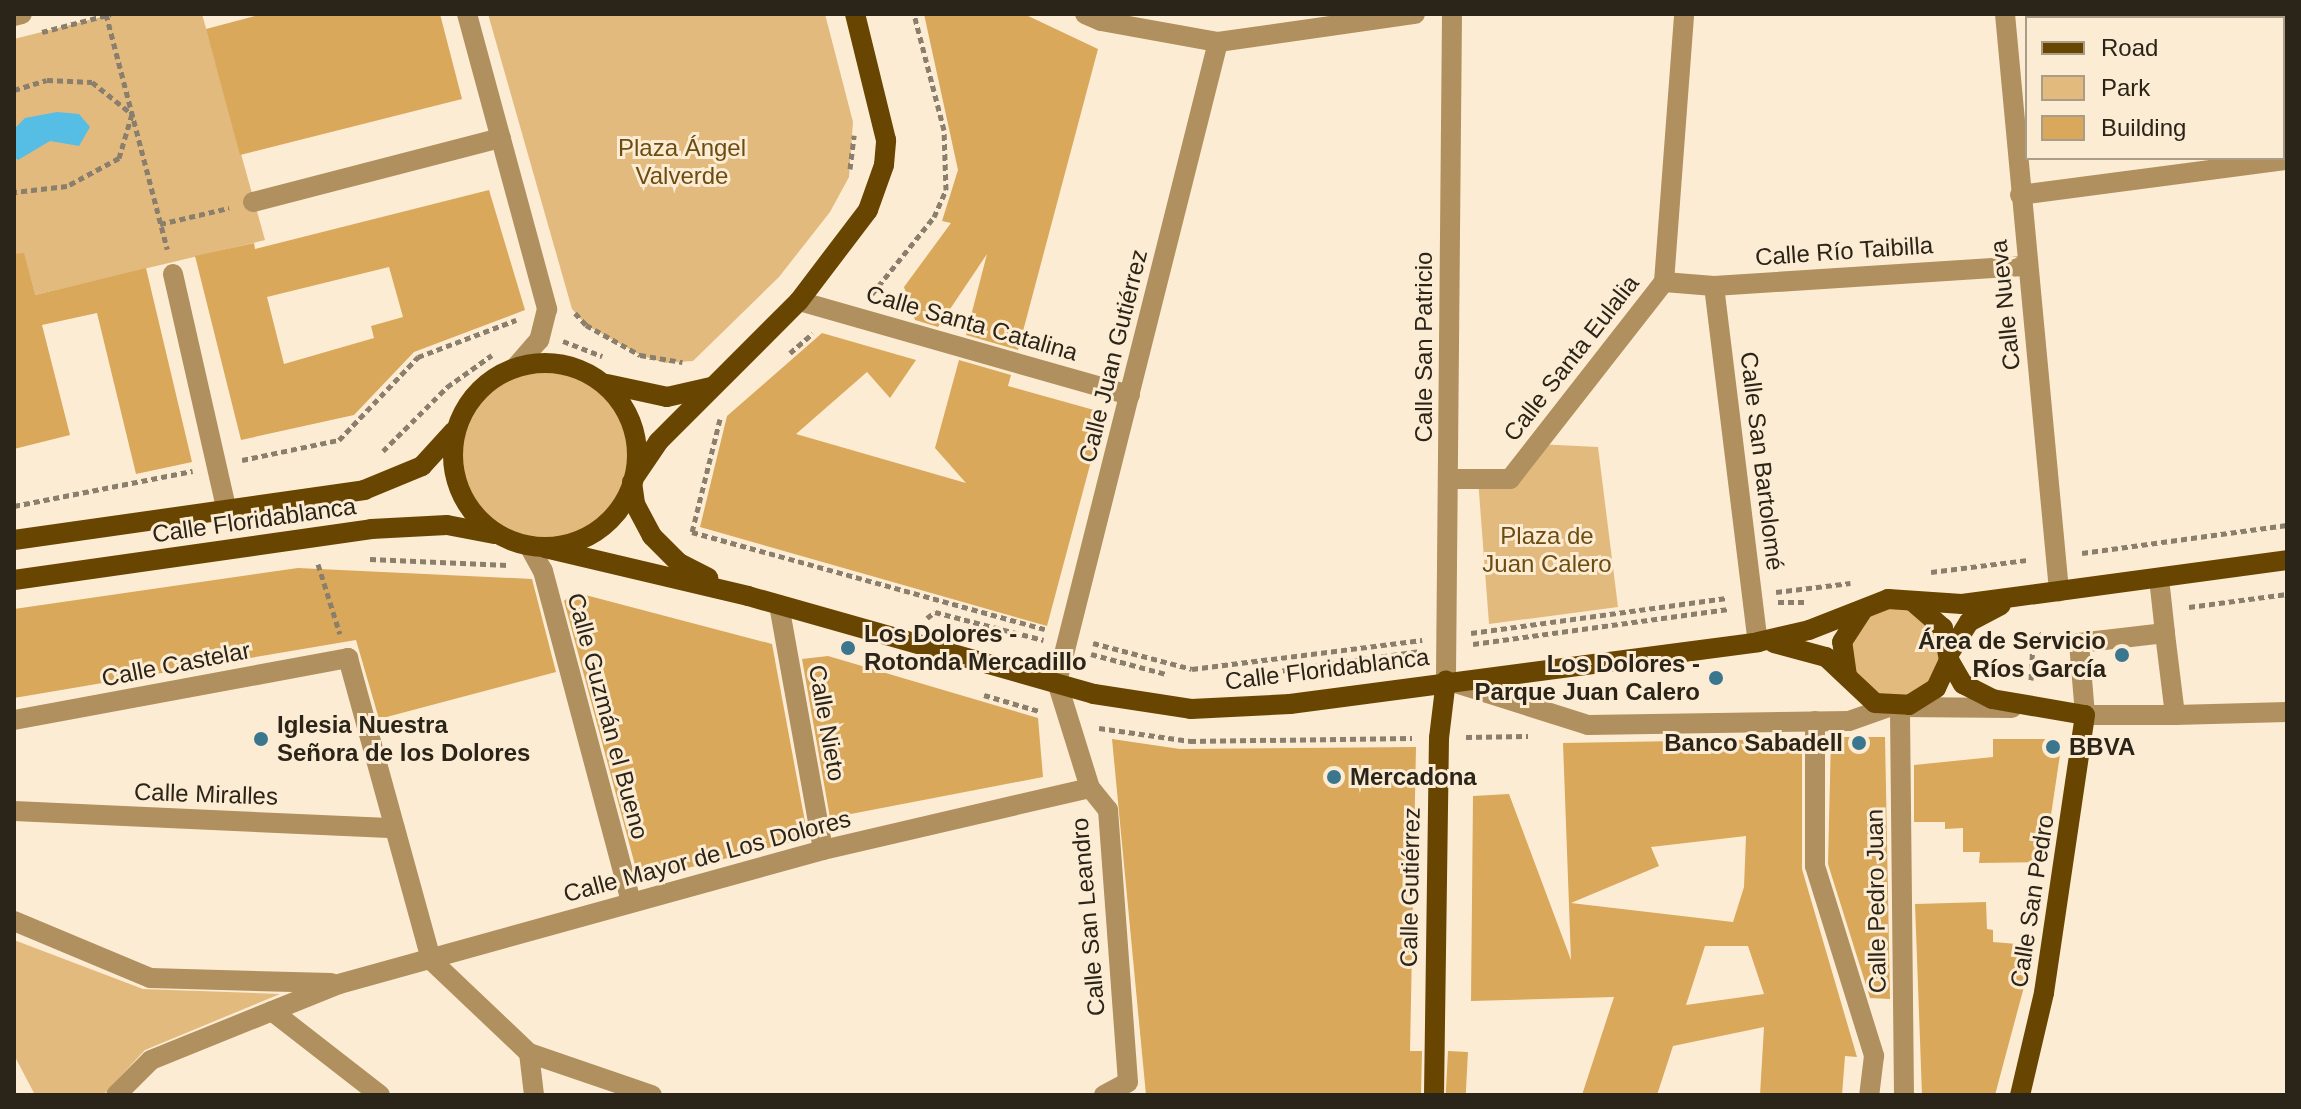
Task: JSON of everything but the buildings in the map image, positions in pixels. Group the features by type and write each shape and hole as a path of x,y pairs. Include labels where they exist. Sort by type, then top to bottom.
{"main road":[{"path":"725,378 699,393 667,397 634,393 554,364 515,368 477,392 460,421 453,449 456,481 477,517 501,537 537,547 576,542 601,528 621,506 632,482 658,442 725,378 799,301 868,210 884,165 884,117 855,14"},
{"path":"599,381 618,400 632,427 636,452 632,482"},
{"name":"Calle Floridablanca","path":"14,540 227,511 388,484 438,453 460,421"},
{"name":"Calle Floridablanca","path":"632,482 641,518 669,555 748,596"},
{"name":"Calle Floridablanca","path":"14,580 396,527 462,526 501,537"},
{"name":"Calle Floridablanca","path":"537,547 748,596 1127,701 1191,709 1290,704 1446,680 1758,642"},
{"path":"1758,642 1809,630 1872,605 1904,600 1954,605 2287,560"},
{"path":"1758,642 1812,650 1832,661 1868,699 1894,707 1930,694 1958,634 1983,613 2059,591"},
{"path":"1904,600 1938,620 1958,678 1981,694 2031,708 2085,715"},
{"path":"1849,680 1842,642 1853,620 1872,605"},
{"name":"Calle Gutiérrez","path":"1434,1095 1439,738 1446,680"},
{"name":"Calle San Pedro","path":"2020,1095 2044,993 2085,715"}],"street":[{"path":"14,16 22,14"},
{"path":"467,14 545,297 547,321 539,340 515,368"},
{"path":"1085,14 1101,21 1218,42 1415,14"},
{"name":"Calle San Patricio","path":"1446,680 1452,14"},
{"name":"Calle Santa Eulalia","path":"1448,479 1510,479 1664,282 1684,14"},
{"name":"Calle Nueva","path":"2005,14 2059,591"},
{"name":"Calle Juan Gutiérrez","path":"1057,682 1218,42"},
{"path":"253,202 501,138"},
{"path":"2020,195 2287,160"},
{"name":"Calle Río Taibilla","path":"1664,282 1714,286 2027,266"},
{"path":"171,268 227,511"},
{"name":"Calle San Bartolomé","path":"1714,286 1758,642"},
{"name":"Calle Santa Catalina","path":"799,301 1130,395"},
{"name":"Calle Guzmán el Bueno","path":"537,547 631,902"},
{"path":"2154,578 2165,633 2175,715"},
{"name":"Calle Nieto","path":"779,605 823,850"},
{"path":"2165,633 2079,643 2085,715 2287,712"},
{"path":"348,658 431,960 529,1053 652,1095"},
{"name":"Calle Castelar","path":"14,720 348,658"},
{"path":"1446,680 1588,725 1861,719 1894,707 2031,708"},
{"name":"Calle San Leandro","path":"1057,682 1090,788 1108,810 1128,1082 1108,1094"},
{"name":"Calle Pedro Juan","path":"1894,707 1904,1095"},
{"path":"1815,721 1815,866 1874,1056 1869,1095"},
{"name":"Calle Mayor de Los Dolores","path":"339,984 823,850 1090,788"},
{"name":"Calle Miralles","path":"14,811 395,828"},
{"path":"14,921 150,978 339,984"},
{"path":"116,1095 151,1060 339,984"},
{"path":"272,1011 380,1095"},
{"path":"529,1053 534,1095"}],"path":[{"path":"28,35 109,14 171,268"},
{"path":"869,298 934,217 946,190 944,130 914,14"},
{"path":"14,90 47,80 92,82 132,114"},
{"path":"14,192 67,186 119,158 132,114"},
{"path":"849,177 853,122"},
{"path":"160,224 253,202"},
{"path":"568,300 586,325 640,355 665,363 693,361"},
{"path":"237,462 339,440 418,357 529,316"},
{"path":"435,399 488,357 539,340 580,345 608,359"},
{"path":"722,413 692,532 762,551"},
{"path":"14,506 194,470"},
{"path":"2056,556 2287,525"},
{"path":"332,558 316,557 348,658"},
{"path":"362,559 543,571"},
{"path":"2180,608 2287,594"},
{"path":"1238,677 1754,605 1803,601 1809,630"},
{"path":"1632,611 1636,635"},
{"path":"922,621 935,612 1175,676"},
{"path":"2031,683 2033,646 2043,632"}],"green space":[{"path":"113,14 202,14 265,240 14,300 14,39"},
{"name":"Plaza Ángel Valverde","path":"488,14 825,14 853,122 849,177 830,212 779,277 693,361 665,363 640,355 586,325 572,309"},
{"path":"545,363 580,370 610,390 630,420 637,455 630,490 610,520 580,540 545,547 510,540 480,520 460,490 453,455 460,420 480,390 510,370"},
{"name":"Plaza de Juan Calero","path":"1537,444 1598,447 1618,607 1489,624 1478,479 1510,479"},
{"path":"1878,601 1927,610 1947,668 1900,707 1845,671 1858,614"},
{"path":"14,940 143,989 280,994 145,1050 103,1095 35,1095 14,1055"}],"water":[{"path":"57,112 79,114 90,127 79,146 50,141 18,160 14,157 14,129 25,118"}],"place":[{"name":"Los Dolores - Rotonda Mercadillo","path":"848,648"},
{"name":"Área de Servicio Ríos García","path":"2122,655"},
{"name":"Los Dolores - Parque Juan Calero","path":"1716,678"},
{"name":"Iglesia Nuestra Señora de los Dolores","path":"261,739"},
{"name":"Banco Sabadell","path":"1859,743"},
{"name":"BBVA","path":"2053,747"},
{"name":"Mercadona","path":"1334,777"}]}
